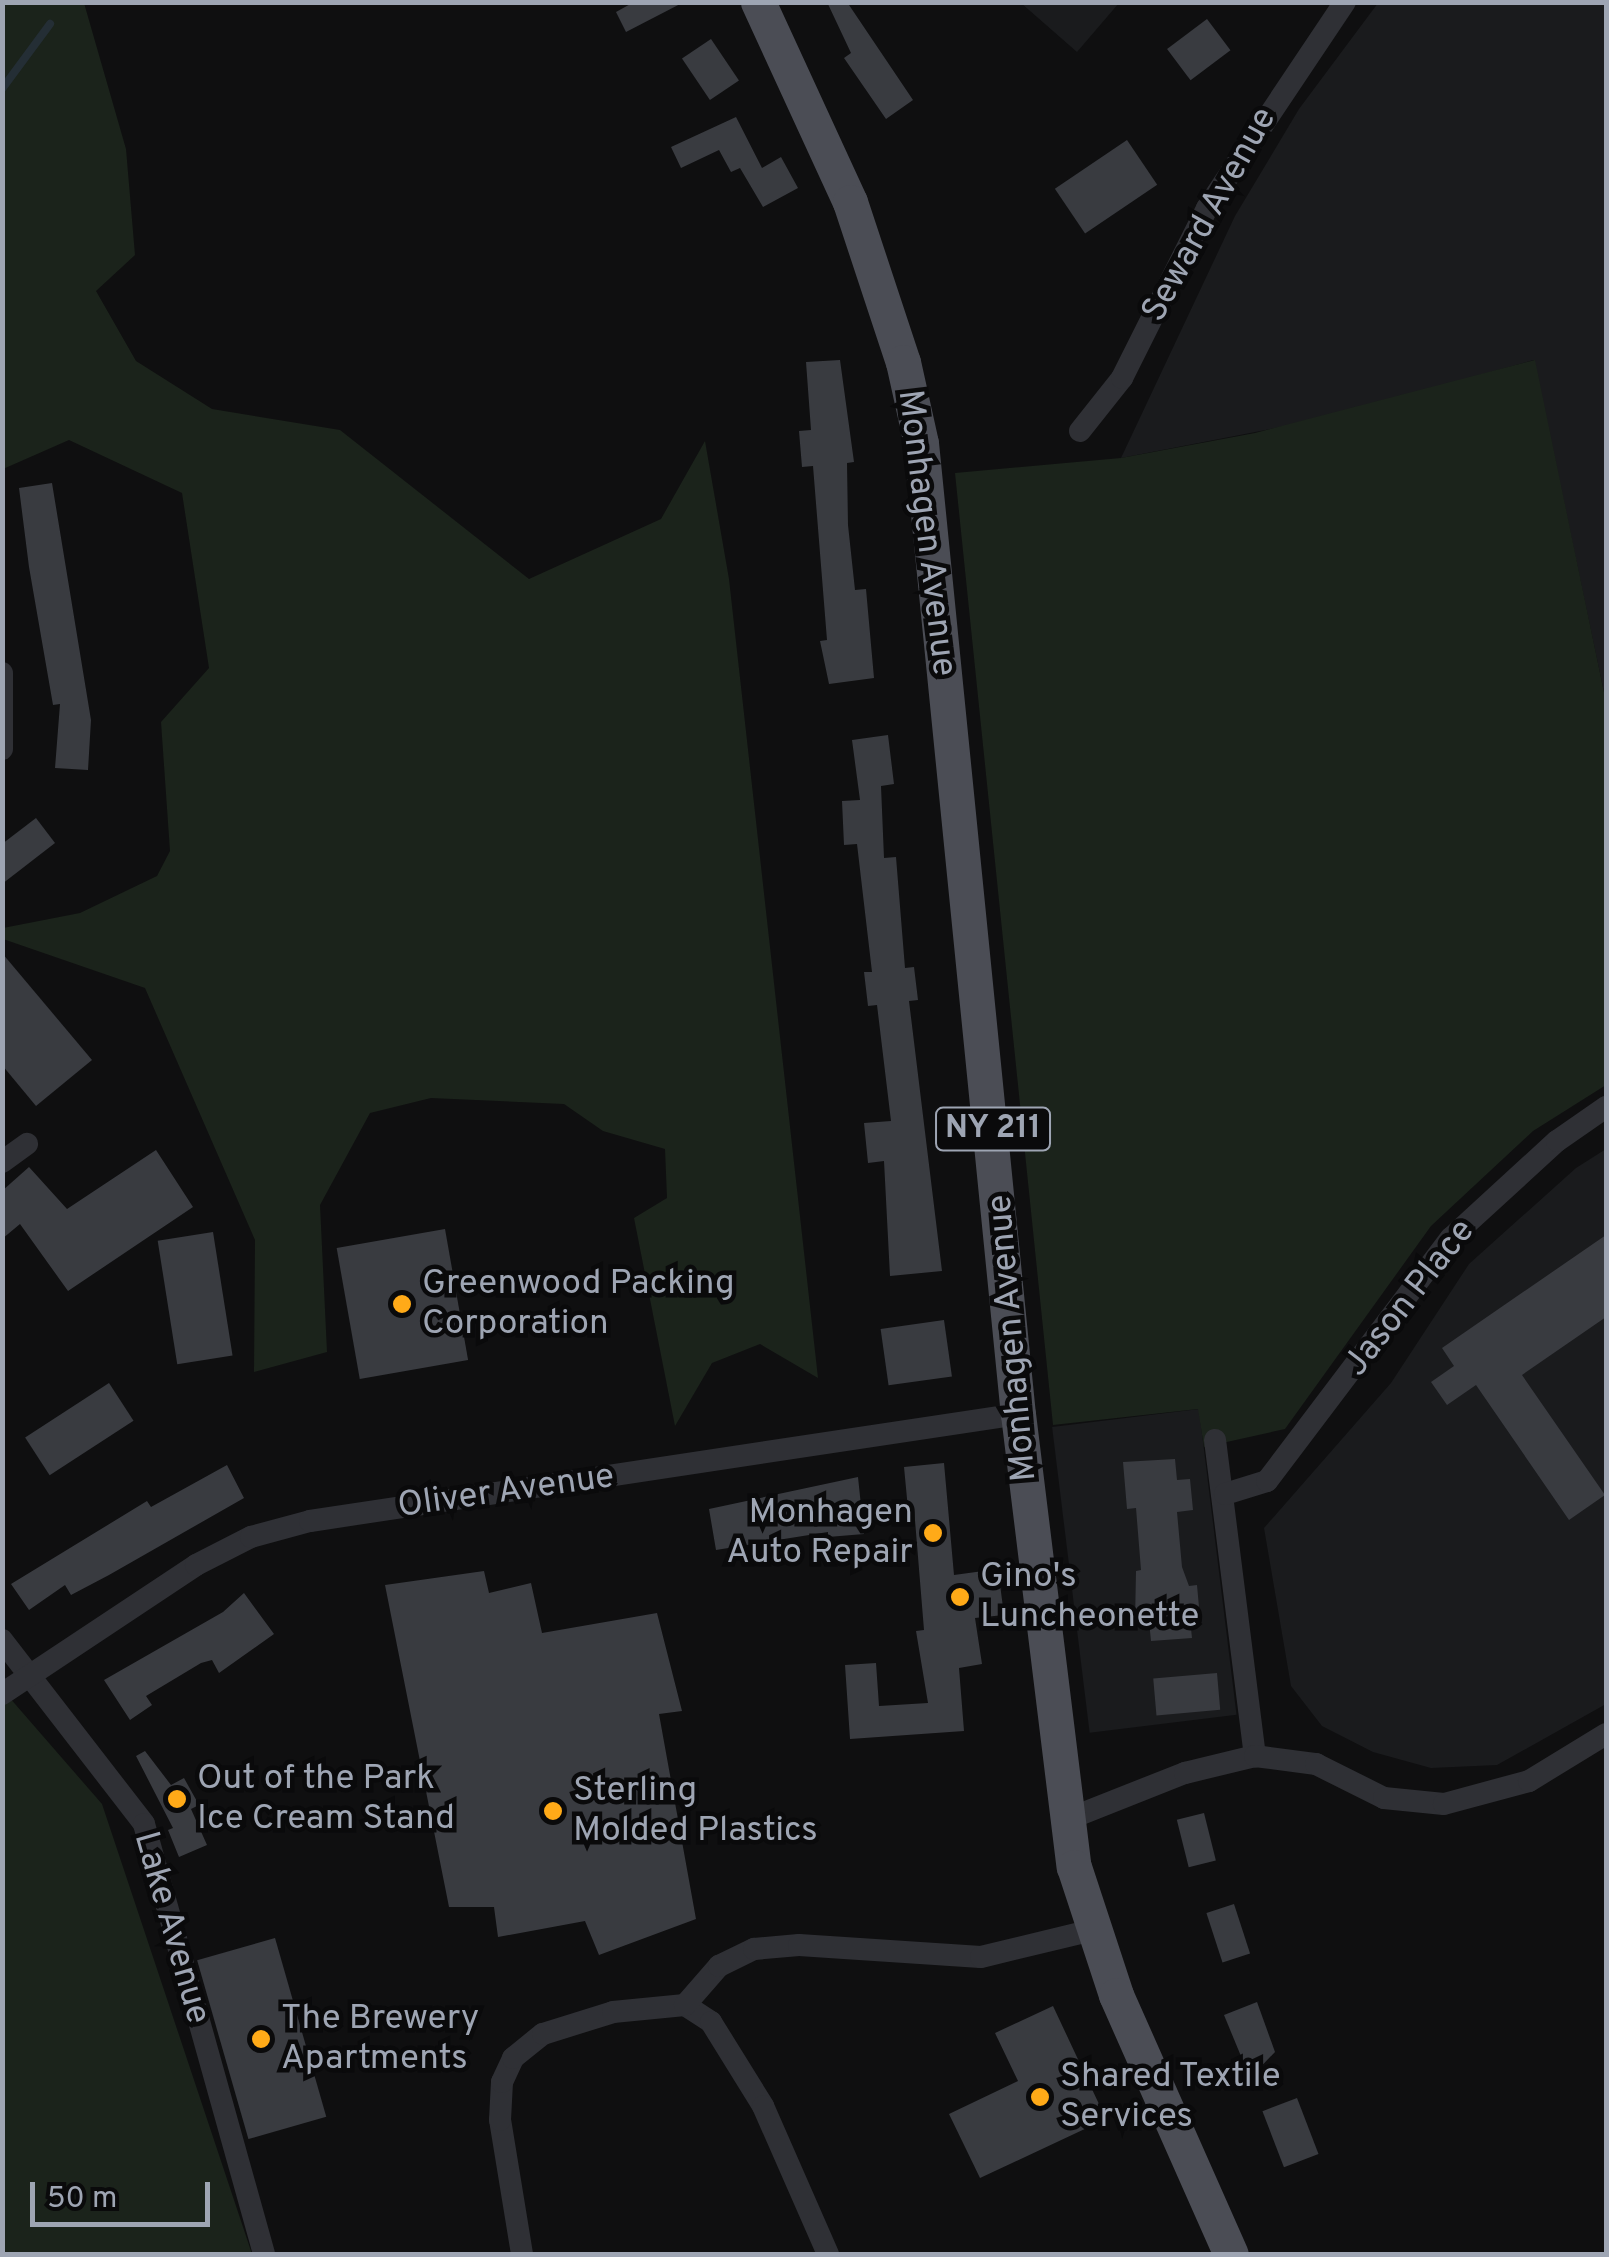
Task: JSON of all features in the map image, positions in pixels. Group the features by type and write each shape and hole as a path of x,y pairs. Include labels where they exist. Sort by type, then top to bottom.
{"main road":[{"name":"Monhagen Avenue","path":"758,2 850,202 903,362 921,442 1018,1414 1066,1820 1093,1930 1231,2254"}],"street":[{"name":"Seward Avenue","path":"1080,431 1122,378 1206,208 1345,2"},
{"path":"2,673 2,749"},
{"name":"Jason Place","path":"1224,1494 1267,1480 1450,1238 1557,1141 1606,1107"},
{"path":"2,1162 27,1144"},
{"name":"Oliver Avenue","path":"2,1694 196,1565 251,1537 310,1521 1018,1414"},
{"path":"1216,1440 1254,1756"},
{"name":"Lake Avenue","path":"2,1640 34,1676 144,1824 264,2254"},
{"path":"1066,1820 1185,1772 1254,1756 1316,1764 1384,1798 1444,1804 1529,1781 1606,1734"},
{"path":"686,2005 719,1966 754,1949 800,1945 981,1957 1093,1930"},
{"path":"522,2254 500,2120 502,2082 524,2045 613,2012 686,2005 711,2022 764,2106 828,2254"}],"shaded area":[{"path":"3,2 84,3 126,149 135,255 96,291 136,361 212,409 340,430 529,579 661,519 705,441 729,579 818,1378 760,1344 712,1363 675,1426 634,1218 667,1198 665,1149 603,1131 564,1104 431,1098 370,1113 320,1205 327,1352 254,1372 255,1240 145,988 3,939 3,928 80,913 157,876 170,851 161,722 209,668 182,493 69,440 3,469"},
{"path":"1021,3 1119,3 1077,52"},
{"path":"1378,3 1606,3 1606,702 1534,360 1322,419 1121,458 1235,216 1299,109"},
{"path":"1535,360 1606,702 1606,1085 1533,1131 1431,1226 1285,1429 1204,1447 1198,1409 1053,1425 955,473 1121,458 1255,433"},
{"path":"1606,1149 1606,1704 1497,1765 1431,1768 1373,1752 1322,1726 1291,1686 1264,1528 1391,1383 1469,1264 1576,1168"},
{"path":"1199,1409 1237,1715 1090,1733 1052,1427"},
{"path":"2,1689 102,1804 252,2254 3,2254"}],"building":[{"path":"634,2 684,2 626,32 616,12"},
{"path":"827,2 847,2 913,100 886,119 844,58 851,53"},
{"path":"1207,19 1230,50 1191,80 1167,49"},
{"path":"711,39 739,80 710,100 682,59"},
{"path":"736,117 762,168 781,157 798,188 763,207 740,168 731,172 719,150 681,168 671,147"},
{"path":"1127,140 1157,185 1085,233 1055,189"},
{"path":"840,360 854,462 847,463 848,525 855,590 866,589 874,678 829,684 820,641 827,640 813,466 802,467 799,431 811,430 806,362"},
{"path":"52,483 91,720 88,770 55,768 60,704 53,705 19,488"},
{"path":"888,735 894,784 881,786 884,858 896,857 905,968 914,967 918,1000 909,1001 942,1271 890,1276 884,1161 868,1163 864,1123 891,1121 877,1005 868,1006 864,972 872,972 857,844 844,845 842,801 860,800 852,740"},
{"path":"36,818 55,843 2,884 2,844"},
{"path":"2,953 92,1060 36,1106 2,1065"},
{"path":"156,1150 193,1207 68,1291 20,1224 2,1239 2,1191 29,1167 67,1209"},
{"name":"Greenwood Packing Corporation","path":"445,1229 468,1360 360,1379 337,1248"},
{"path":"213,1232 233,1355 177,1364 158,1241"},
{"path":"1606,1235 1606,1317 1522,1375 1605,1495 1569,1520 1476,1385 1447,1405 1431,1382 1454,1366 1442,1348"},
{"path":"944,1320 952,1376 889,1385 881,1329"},
{"path":"109,1383 134,1421 50,1475 25,1437"},
{"path":"1175,1459 1177,1480 1190,1479 1193,1510 1177,1512 1182,1567 1189,1586 1197,1585 1200,1618 1190,1619 1192,1638 1151,1641 1149,1621 1135,1622 1136,1571 1141,1570 1136,1508 1127,1509 1123,1462"},
{"path":"944,1463 954,1575 998,1569 1004,1615 975,1618 982,1664 959,1668 964,1731 850,1739 845,1665 876,1663 879,1706 928,1703 916,1631 924,1630 914,1508 908,1509 904,1467"},
{"path":"227,1465 244,1498 109,1575 71,1595 65,1585 29,1610 11,1584 147,1501 151,1507"},
{"path":"858,1477 864,1534 828,1537 828,1532 716,1550 709,1509"},
{"name":"Sterling Molded Plastics","path":"484,1571 489,1593 531,1583 542,1633 657,1613 682,1711 659,1714 696,1919 599,1955 585,1921 498,1937 494,1907 449,1907 385,1585"},
{"path":"244,1593 274,1634 219,1673 212,1660 201,1663 146,1696 152,1705 130,1720 104,1680 223,1612"},
{"path":"1217,1673 1220,1710 1156,1715 1153,1679"},
{"path":"145,1751 171,1785 184,1778 199,1805 191,1809 207,1845 179,1857 168,1830 173,1828 136,1756"},
{"path":"1204,1813 1216,1861 1189,1867 1177,1820"},
{"path":"1234,1904 1250,1953 1222,1962 1206,1913"},
{"name":"The Brewery Apartments","path":"275,1938 326,2117 248,2139 197,1960"},
{"path":"1257,2002 1275,2052 1250,2078 1224,2015"},
{"name":"Shared Textile Services","path":"1053,2006 1106,2119 980,2178 949,2114 1018,2081 995,2033"},
{"path":"1297,2098 1319,2154 1284,2167 1262,2111"}],"waterway":[{"path":"2,89 50,24"}],"place":[{"name":"Greenwood Packing Corporation","path":"402,1304"},
{"name":"Monhagen Auto Repair","path":"933,1533"},
{"name":"Gino's Luncheonette","path":"960,1597"},
{"name":"Out of the Park Ice Cream Stand","path":"177,1799"},
{"name":"Sterling Molded Plastics","path":"553,1811"},
{"name":"The Brewery Apartments","path":"261,2039"},
{"name":"Shared Textile Services","path":"1040,2097"}]}
